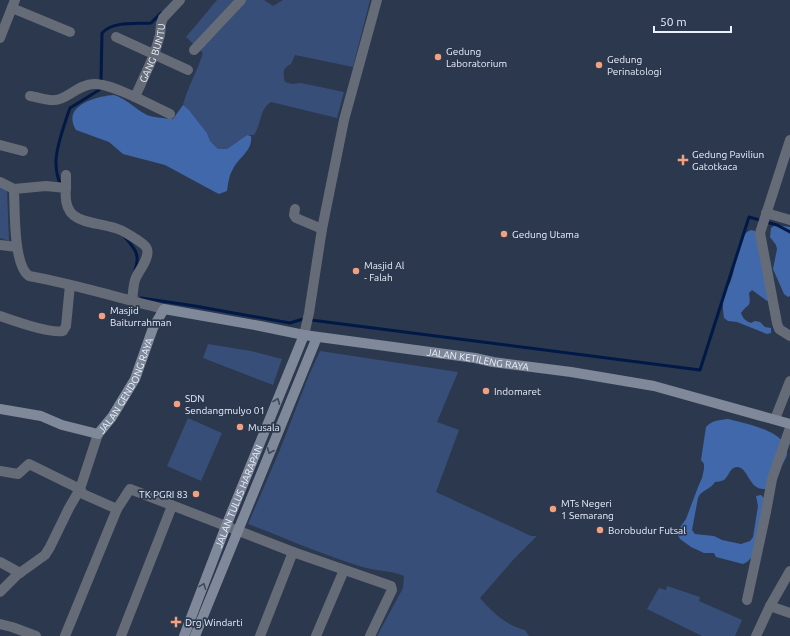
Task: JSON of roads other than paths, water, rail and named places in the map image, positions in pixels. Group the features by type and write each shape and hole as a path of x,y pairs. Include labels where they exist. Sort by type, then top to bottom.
{"main road":[{"name":"JALAN KETILENG RAYA","path":"164,309 260,326 305,331 317,337 475,358 493,362 614,379 675,392 790,424"},
{"name":"JALAN GENDONG RAYA","path":"0,409 41,416 62,425 98,434 112,417 135,379 153,328 164,309"},
{"name":"JALAN TULUS HARAPAN","path":"184,636 226,526 305,331"},
{"name":"JALAN TULUS HARAPAN","path":"195,636 317,337"},
{"path":"197,604 206,609"}],"street":[{"name":"GANG BUNTU","path":"137,92 154,55 163,18 180,0"},
{"path":"194,50 241,0"},
{"path":"305,331 322,229 344,120 376,0"},
{"path":"0,38 13,4 70,32"},
{"path":"116,37 188,70"},
{"path":"30,96 59,100 81,87 100,84 137,92 170,114"},
{"path":"790,140 760,232 777,324 779,328 790,336"},
{"path":"0,145 23,151"},
{"path":"66,175 63,188 65,199 71,214 87,222 114,228 124,232 144,245 147,250 146,259 135,281 132,298"},
{"path":"0,182 14,189 46,186 63,188"},
{"path":"14,189 17,247 21,267 24,273 28,276 132,298 164,309"},
{"path":"295,209 294,215 296,218 322,229"},
{"path":"765,216 790,220"},
{"path":"0,245 17,247"},
{"path":"0,316 53,331 63,331 66,326 70,285"},
{"path":"775,419 790,381"},
{"path":"747,600 772,479 790,428"},
{"path":"0,592 20,573 45,554 80,489 98,434"},
{"path":"0,471 18,474 29,464 80,489 83,494 117,509"},
{"path":"65,636 117,509 130,489 293,552 391,586 392,588 370,636"},
{"path":"120,636 172,506"},
{"path":"260,636 293,552"},
{"path":"0,562 20,573"},
{"path":"316,636 344,570"},
{"path":"756,636 770,606 790,571"},
{"path":"770,606 790,613"},
{"path":"0,624 11,632 36,636"}],"waterway":[{"path":"61,186 56,170 57,151 61,136 70,108 99,90 101,79 102,33 107,29 118,25 131,23 151,23 161,13"},
{"path":"141,298 290,323 303,319 700,370 749,217 777,225 790,232"},
{"path":"124,236 137,255 135,270"}],"place":[{"name":"Gedung Laboratorium","path":"438,57"},
{"name":"Gedung Perinatologi","path":"599,65"},
{"name":"Gedung Paviliun Gatotkaca","path":"683,160"},
{"name":"Gedung Utama","path":"504,234"},
{"name":"Masjid Al - Falah","path":"356,271"},
{"name":"Masjid Baiturrahman","path":"102,316"},
{"name":"Indomaret","path":"486,391"},
{"name":"SDN Sendangmulyo 01","path":"177,404"},
{"name":"Musala","path":"240,427"},
{"name":"TK PGRI 83","path":"196,494"},
{"name":"MTs Negeri 1 Semarang","path":"553,509"},
{"name":"Borobudur Futsal","path":"600,530"},
{"name":"Drg Windarti","path":"176,622"}]}
